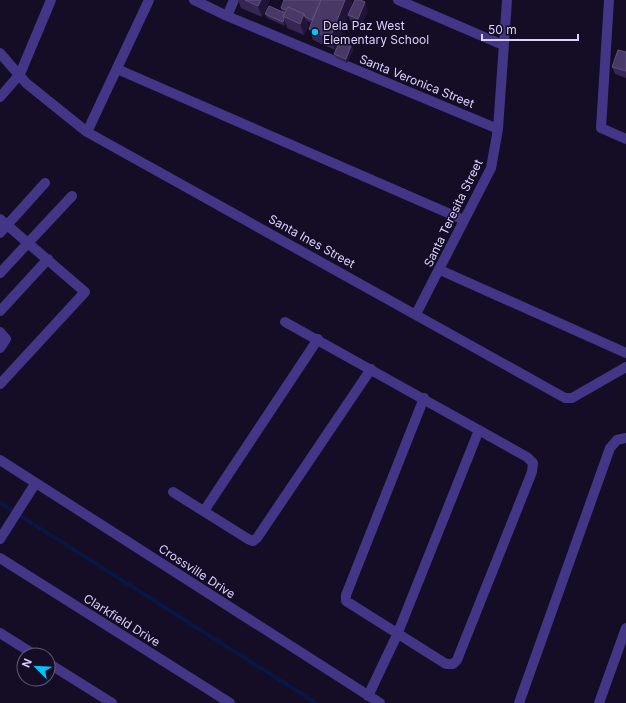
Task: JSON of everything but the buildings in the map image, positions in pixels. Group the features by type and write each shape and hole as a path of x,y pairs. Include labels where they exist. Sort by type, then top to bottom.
{"street":[{"path":"0,97 20,74 51,0"},
{"path":"87,132 148,0"},
{"name":"Santa Veronica Street","path":"194,0 227,16 498,128"},
{"path":"227,16 234,0"},
{"path":"398,0 503,45"},
{"name":"Santa Teresita Street","path":"416,314 440,270 491,168 498,128 507,0"},
{"path":"609,0 601,128 626,139"},
{"name":"Santa Ines Street","path":"0,53 20,74 26,83 87,132 416,314 564,398 572,398 626,367"},
{"path":"117,68 464,220"},
{"path":"0,233 4,222 45,184"},
{"path":"0,273 72,196"},
{"path":"0,384 84,292 4,222"},
{"path":"0,311 48,259"},
{"path":"440,270 626,353"},
{"path":"285,322 424,398 527,457 533,463 532,472 457,660 453,664 446,664 397,635 346,601 346,595 424,398"},
{"path":"0,332 6,339 0,348"},
{"path":"204,511 318,339"},
{"path":"173,492 248,540 253,541 258,538 371,369"},
{"path":"368,696 397,635 479,430"},
{"path":"519,703 610,448 617,440 626,438"},
{"name":"Crossville Drive","path":"0,460 35,484 380,703"},
{"path":"0,539 35,484"},
{"name":"Clarkfield Drive","path":"0,558 230,703"},
{"path":"599,703 626,628"},
{"path":"0,633 22,647"},
{"path":"56,668 112,703"}],"waterway":[{"path":"0,503 316,703"}],"place":[{"name":"Dela Paz West Elementary School","path":"315,32"}]}
